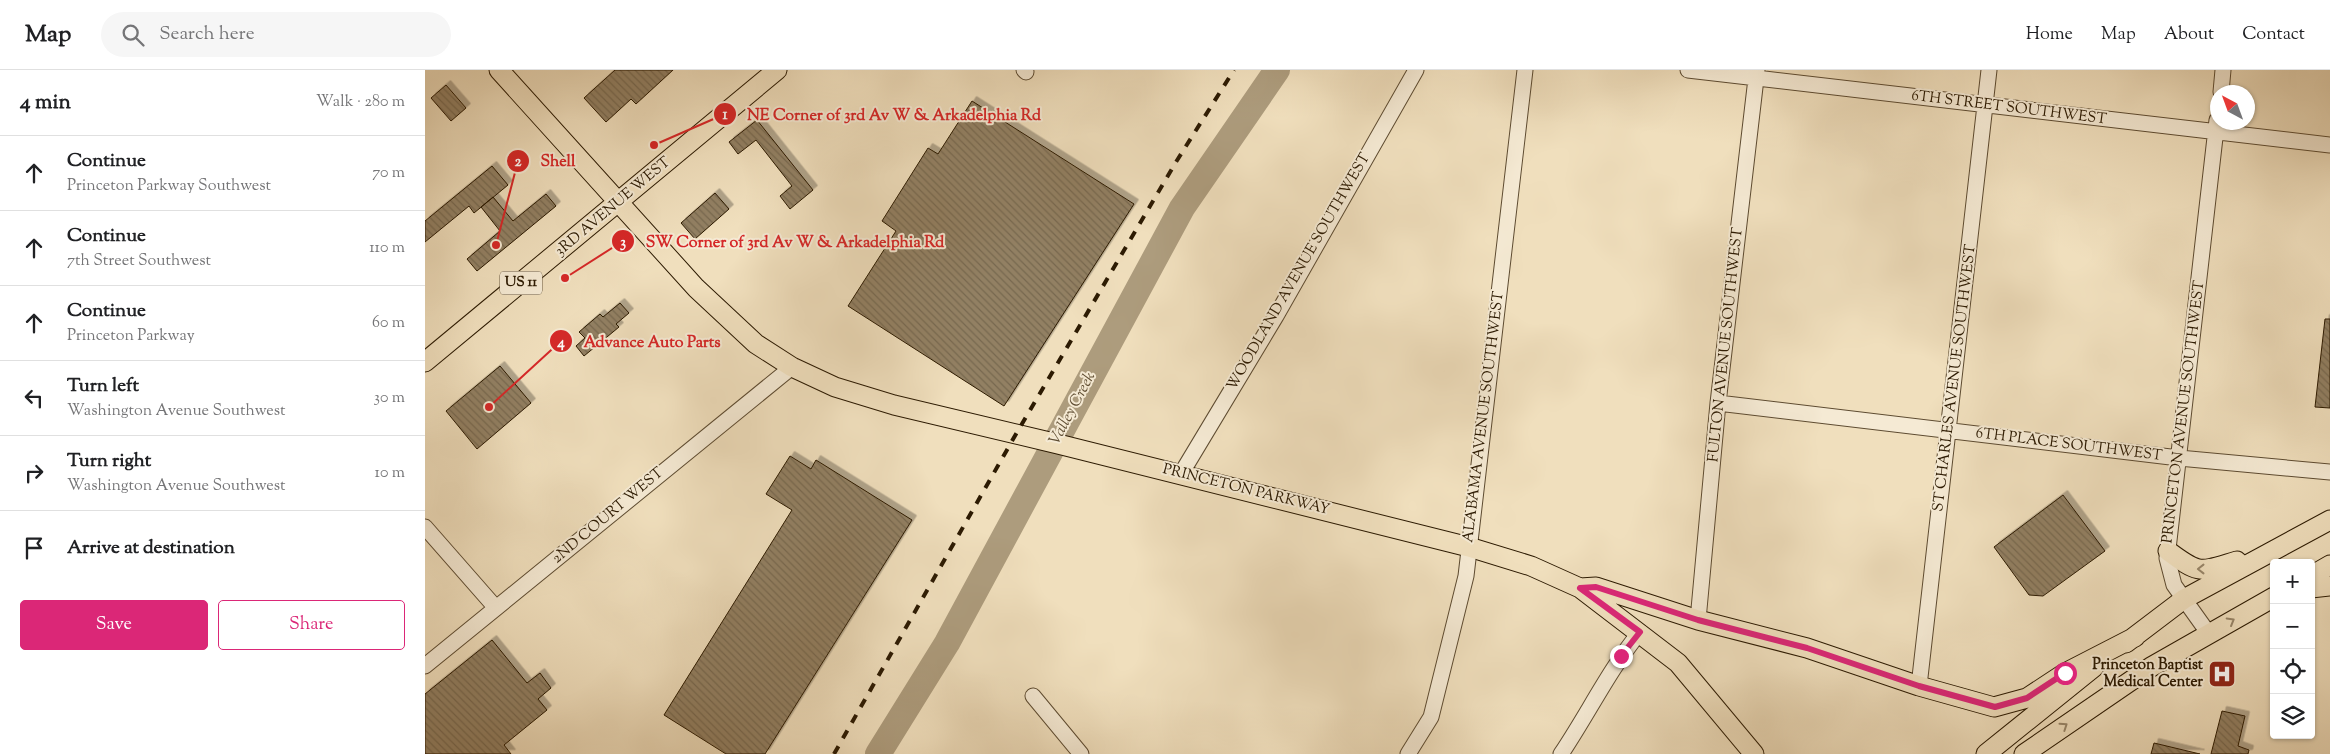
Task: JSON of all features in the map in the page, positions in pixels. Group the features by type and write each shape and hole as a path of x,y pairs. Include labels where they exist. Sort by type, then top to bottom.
{"main road":[{"name":"PRINCETON PARKWAY","path":"499,70 617,203 696,288 756,344 792,367 835,386 893,405 1032,437 1469,547 1531,566 1580,588 1596,587 1698,620 1807,648 1919,686 1995,707 2027,698 2065,673 2135,637"},
{"name":"3RD AVENUE WEST","path":"425,362 777,70"},
{"path":"1986,754 2051,701 2184,599 2330,520"},
{"path":"2168,551 2188,567 2200,570 2243,560 2281,546"},
{"path":"2315,574 2330,565"},
{"path":"2315,588 2330,586"},
{"path":"1580,588 1640,632 1678,663 1753,754"},
{"path":"2024,754 2151,668 2270,599"}],"street":[{"name":"WOODLAND AVENUE SOUTHWEST","path":"1181,474 1276,316 1416,70"},
{"name":"ALABAMA AVENUE SOUTHWEST","path":"1408,754 1431,717 1465,576 1525,70"},
{"name":"6TH STREET SOUTHWEST","path":"1688,70 1756,74 1986,105 2210,125"},
{"name":"ST CHARLES AVENUE SOUTHWEST","path":"1919,686 1989,70"},
{"path":"2222,85 2223,70"},
{"name":"FULTON AVENUE SOUTHWEST","path":"1698,620 1719,403 1756,74"},
{"name":"PRINCETON AVENUE SOUTHWEST","path":"2209,634 2174,585 2167,558 2217,130"},
{"name":"6TH STREET SOUTHWEST","path":"2241,130 2330,145"},
{"name":"2ND COURT WEST","path":"425,666 792,367"},
{"name":"6TH PLACE SOUTHWEST","path":"1719,403 2179,458 2330,472"},
{"path":"425,527 496,608"},
{"path":"1561,754 1585,720 1621,656 1640,632"},
{"path":"1033,696 1081,754"}],"building":[{"path":"615,70 673,70 636,104 631,99 606,122 584,98"},
{"path":"446,85 466,108 451,121 431,98"},
{"path":"972,101 1134,204 1004,406 848,306 896,231 882,221 928,148 938,154"},
{"path":"757,120 813,190 790,209 780,196 792,186 756,140 738,154 729,142"},
{"path":"492,166 508,185 474,213 469,206 425,242 425,221"},
{"path":"715,193 729,209 695,239 681,223"},
{"path":"546,194 556,206 477,271 467,259 500,231 481,207 493,197 513,221"},
{"path":"620,303 629,313 616,324 619,327 584,356 576,346 585,338 579,332 600,314 603,317"},
{"path":"2325,319 2330,319 2330,408 2315,407"},
{"path":"500,366 531,403 477,449 446,411"},
{"path":"790,456 811,469 816,460 912,520 765,754 726,754 664,715 792,510 766,494"},
{"path":"2063,495 2105,551 2043,596 2029,595 1994,547"},
{"path":"492,640 527,683 540,673 551,688 538,699 547,710 504,745 511,754 425,754 425,694"},
{"path":"2222,711 2245,716 2238,746 2249,750 2248,754 2211,754"},
{"path":"2154,743 2200,754 2151,754"}],"waterway":[{"name":"Valley Creek","path":"878,754 947,643 1182,208 1277,70"}],"railway":[{"path":"834,754 1016,434 1176,162 1234,70"}],"place":[{"name":"NE Corner of 3rd Av W & Arkadelphia Rd","path":"654,145"},
{"name":"Shell","path":"496,245"},
{"name":"SW Corner of 3rd Av W & Arkadelphia Rd","path":"565,278"},
{"name":"Advance Auto Parts","path":"489,407"},
{"name":"Princeton Baptist Medical Center","path":"2222,674"}],"route":[{"path":"1621,656 1640,632 1580,588 1596,587 1625,598 1698,620 1807,648 1919,686 1995,707 2027,698 2065,673"}]}
